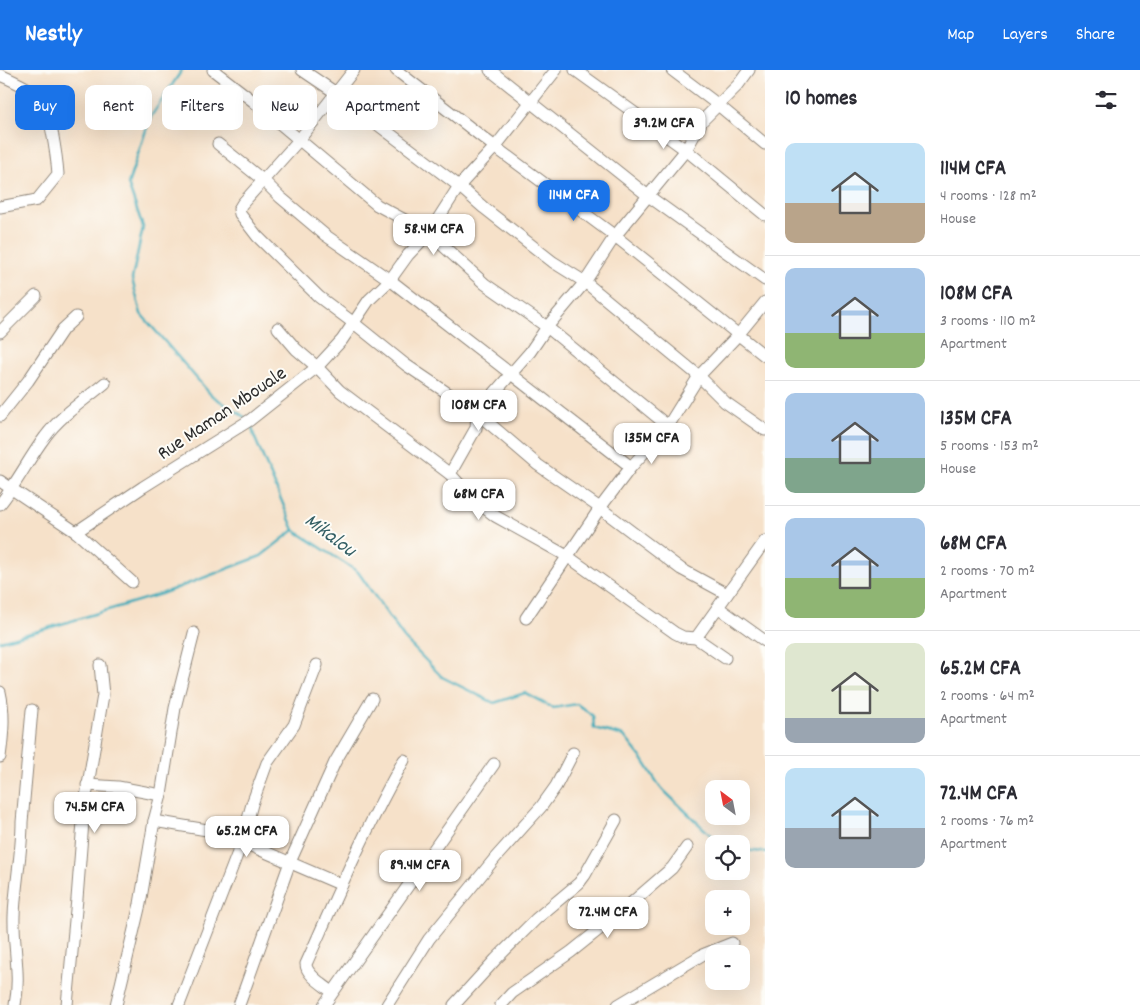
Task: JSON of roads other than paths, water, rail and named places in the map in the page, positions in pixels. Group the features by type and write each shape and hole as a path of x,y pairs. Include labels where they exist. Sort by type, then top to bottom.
{"street":[{"path":"213,70 377,204 429,233 485,284 547,327 668,426"},
{"path":"302,70 327,87"},
{"path":"342,85 354,70"},
{"path":"396,70 615,236 765,356"},
{"path":"490,70 647,195 765,280"},
{"name":"Rue Maman Mbouale","path":"76,532 250,420 317,367 355,324 369,300 390,280 408,255 429,233 459,186 496,147 556,70"},
{"path":"575,70 686,150 765,215"},
{"path":"672,70 765,144"},
{"path":"450,474 476,428 477,414 530,352 547,327 585,282 615,236 686,150 702,121 738,85 749,70"},
{"path":"0,75 18,83 42,99 55,142 58,174 37,200 0,207"},
{"path":"327,105 300,140 239,209 240,214 257,236 319,297 406,365 477,414 538,466 600,508 681,568 727,594"},
{"path":"385,130 459,186 553,262 585,282 699,376 725,402 765,430"},
{"path":"218,144 264,181 325,235 390,280 631,467"},
{"path":"0,332 36,296"},
{"path":"526,618 600,508 631,467 668,426 699,376 765,302"},
{"path":"0,416 28,381 63,329 76,317"},
{"path":"278,328 296,349 340,391 450,474 472,498 495,516 567,556 675,633 683,637 696,638 724,658"},
{"path":"0,504 54,426 105,383"},
{"path":"0,481 76,532 132,582"},
{"path":"696,638 765,541"},
{"path":"719,608 765,641"},
{"path":"116,1005 140,904 154,821 161,795 174,708 194,634"},
{"path":"67,1005 87,785 103,695 100,665"},
{"path":"179,1005 242,842 252,804 267,763 294,725 317,666"},
{"path":"0,692 4,710 0,757"},
{"path":"239,1005 290,862 334,762 372,699"},
{"path":"15,1005 18,970 14,917 32,710"},
{"path":"387,1005 429,939 496,857 541,807 556,786 572,753"},
{"path":"332,992 308,972 306,968 388,788 404,760"},
{"path":"324,1005 494,764"},
{"path":"87,785 161,795"},
{"path":"454,1005 496,959 536,920 579,884 586,875 616,820"},
{"path":"154,821 207,830 242,842 342,886"},
{"path":"501,1005 512,993 572,952 620,912 672,868 688,847"},
{"path":"618,1005 702,955 732,943"}],"waterway":[{"name":"Mikalou","path":"182,70 150,118 128,184 143,227 132,279 141,314 211,395 246,418"},
{"name":"Mikalou","path":"251,423 254,436 294,530 358,572 404,638 442,677 494,703 525,693 553,708 577,704 593,716 594,728 624,736 643,760 660,787 711,835"},
{"path":"0,641 161,594 261,556 294,530"},
{"name":"Mikalou","path":"750,851 765,852"}]}
